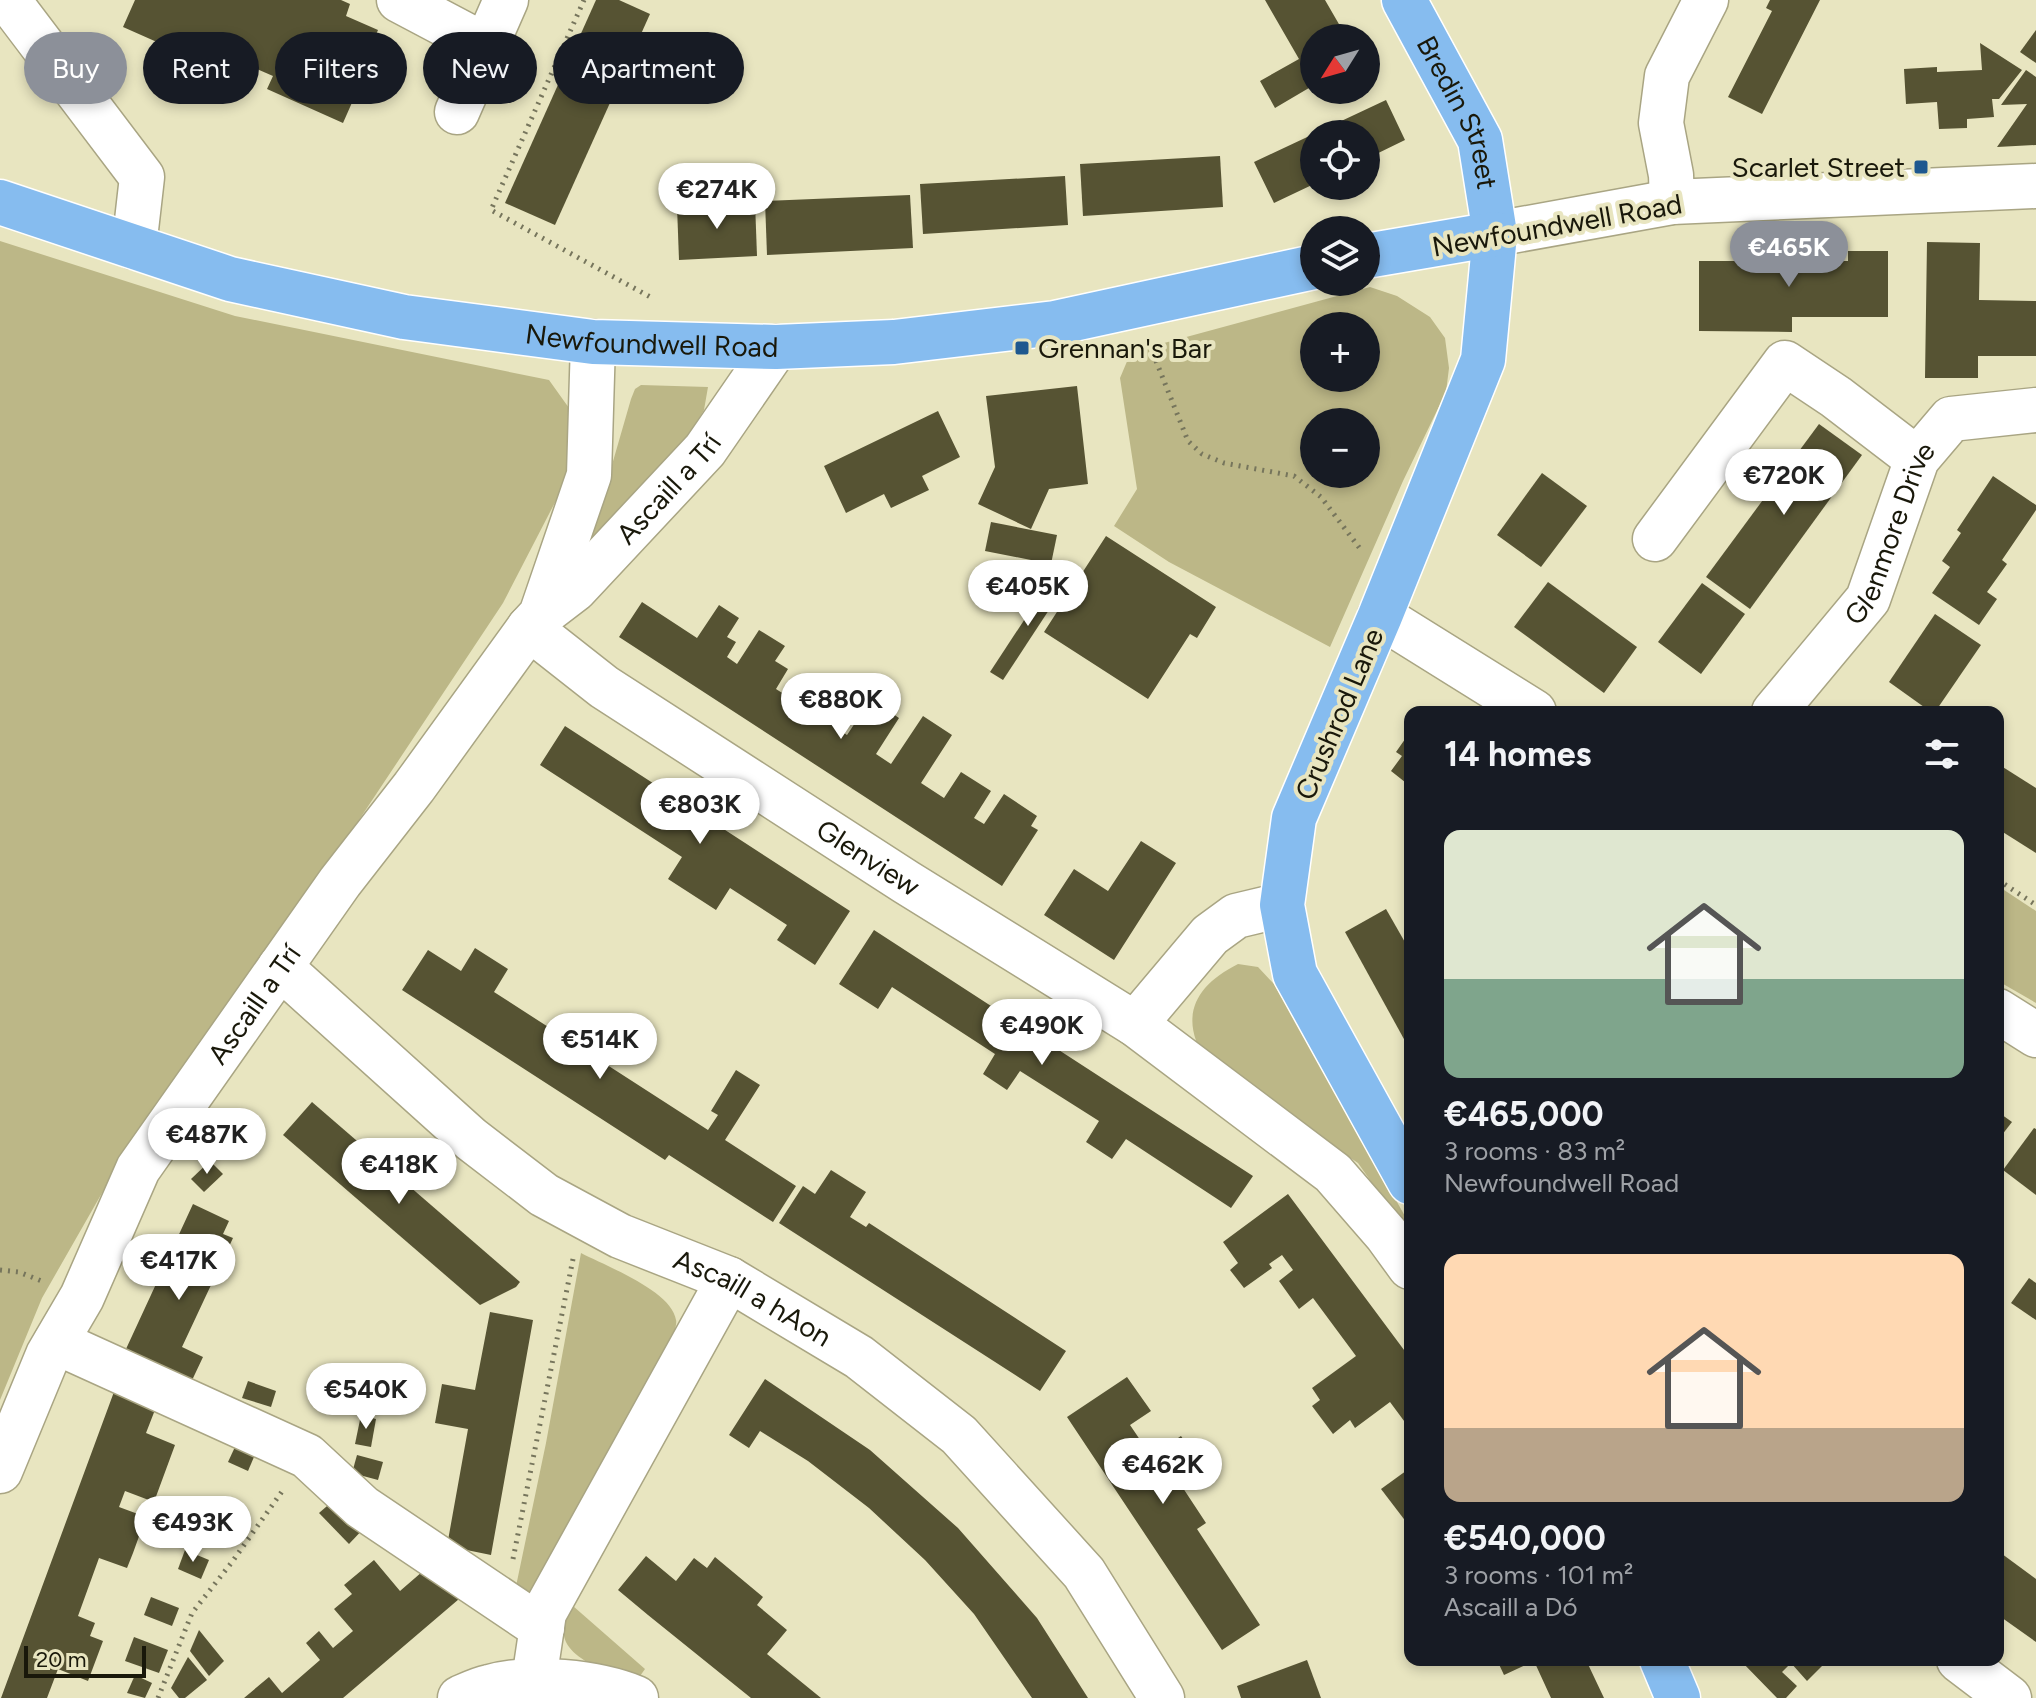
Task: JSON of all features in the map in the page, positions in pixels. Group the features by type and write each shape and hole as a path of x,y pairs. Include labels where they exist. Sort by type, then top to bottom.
{"main road":[{"name":"Bredin Street","path":"1404,0 1480,140 1495,234"},
{"name":"Newfoundwell Road","path":"0,202 230,279 404,317 593,342 776,347 909,340 1055,323 1300,270"},
{"name":"Newfoundwell Road","path":"1380,254 1495,234"},
{"name":"Crushrod Lane","path":"1404,1171 1295,974 1282,905 1294,818 1483,360 1495,234"},
{"path":"1665,1666 1678,1698"}],"street":[{"path":"8,0 142,177 134,247"},
{"path":"399,0 460,32"},
{"path":"492,32 506,0"},
{"path":"1672,202 1671,175 1661,123 1667,76 1706,0"},
{"path":"457,112 461,104"},
{"name":"Newfoundwell Road","path":"1495,234 1672,202 2036,186"},
{"name":"Ascaill a Trí","path":"535,621 589,475 593,342"},
{"name":"Ascaill a Trí","path":"0,1471 56,1342 82,1297 138,1169 340,882 414,787 535,621 575,589 705,450 776,347"},
{"path":"1655,539 1785,363 1836,397 1917,459"},
{"name":"Glenmore Drive","path":"1779,706 1868,599 1917,459 1951,419 2036,410"},
{"path":"1385,603 1526,706"},
{"name":"Glenview","path":"535,621 604,687 906,882 1135,1024 1333,1173 1404,1259"},
{"path":"1135,1024 1210,935 1236,916 1282,905"},
{"name":"Ascaill a hAon","path":"280,967 471,1139 544,1195 620,1236 729,1279 859,1357 959,1435 1084,1573 1162,1698"},
{"path":"2004,1015 2036,1035"},
{"path":"534,1680 544,1613 729,1279"},
{"path":"56,1342 307,1456 362,1507 542,1628"},
{"path":"1967,1666 2009,1698"},
{"path":"460,1698 490,1686 534,1680 590,1687 636,1698"}],"path":[{"path":"584,0 491,210 655,300 673,344"},
{"path":"1130,307 1159,366 1188,441 1202,454 1224,463 1294,476 1321,497 1385,603"},
{"path":"2004,884 2036,905"},
{"path":"505,1603 581,1215"},
{"path":"158,1698 192,1613 307,1456"}],"shaded area":[{"path":"0,241 235,316 549,380 579,422 564,485 503,603 353,829 122,1158 42,1298 0,1400"},
{"path":"1380,290 1397,296 1430,317 1445,338 1449,368 1446,392 1330,647 1169,562 1114,526 1137,489 1120,378 1131,352 1337,296 1380,296"},
{"path":"641,385 708,387 704,410 684,443 566,583 603,496 631,399 635,389"},
{"path":"2004,890 2036,911 2036,1003 2004,984"},
{"path":"1238,964 1258,967 1274,984 1404,1214 1404,1228 1358,1163 1207,1062 1193,1031 1192,1017 1201,993"},
{"path":"581,1253 651,1289 672,1309 676,1324 527,1599 515,1591"},
{"path":"573,1606 645,1669 635,1683 592,1664 569,1647 564,1636 565,1622"}],"building":[{"path":"135,0 341,0 350,4 346,16 378,30 275,32 275,93 267,89 273,76 259,70 259,32 143,32 143,36 123,27"},
{"path":"596,0 619,0 650,14 642,32 582,32"},
{"path":"1265,0 1325,0 1339,24 1300,24 1300,93 1275,108 1260,81 1299,59"},
{"path":"1770,0 1820,0 1762,114 1728,97 1772,11 1766,8"},
{"path":"2036,30 2036,63 2020,52"},
{"path":"1980,43 2022,70 1999,99 1992,99 1994,117 1967,119 1967,128 1939,129 1937,102 1906,104 1904,69 1937,67 1937,72 1982,70"},
{"path":"2026,70 2036,77 2036,145 1997,147 2027,104 2001,105"},
{"path":"553,96 553,104 609,104 555,225 505,203"},
{"path":"1386,100 1405,140 1380,152 1380,120 1343,120"},
{"path":"301,104 351,104 343,123"},
{"path":"1300,140 1300,191 1274,203 1254,162"},
{"path":"1220,156 1223,207 1083,216 1080,164"},
{"path":"1065,176 1068,225 923,234 920,184"},
{"path":"910,195 913,248 767,255 765,201"},
{"path":"755,202 757,256 679,260 677,206"},
{"path":"1927,242 1980,243 1979,300 2036,301 2036,356 1978,356 1978,378 1925,378"},
{"path":"1738,246 1808,246 1808,261 1848,261 1848,251 1888,251 1888,317 1792,317 1792,332 1699,331 1699,261 1738,261"},
{"path":"1077,386 1088,484 1049,489 1031,529 978,504 995,467 986,396"},
{"path":"938,411 960,457 922,476 929,490 891,508 884,494 846,513 824,466"},
{"path":"1819,424 1862,455 1750,609 1706,577"},
{"path":"1542,473 1587,506 1541,567 1497,535"},
{"path":"1993,476 2036,505 2036,510 2002,560 2007,564 1987,592 1997,599 1979,625 1932,593 1950,567 1942,561 1961,533 1957,530"},
{"path":"991,522 1057,535 1051,564 985,551"},
{"path":"1106,536 1216,607 1197,638 1190,634 1148,699 1044,632"},
{"path":"1053,576 1066,584 1003,680 990,672"},
{"path":"1548,582 1637,647 1604,693 1514,627"},
{"path":"1702,583 1745,614 1701,674 1658,642"},
{"path":"642,602 697,638 719,605 739,618 727,637 736,642 727,657 737,664 759,630 785,646 775,661 788,669 776,689 847,735 871,699 899,718 876,754 891,764 923,716 952,735 921,783 944,798 961,772 991,791 974,818 984,824 1004,794 1037,816 1031,826 1038,830 1002,886 619,637"},
{"path":"1935,614 1981,645 1939,706 1923,706 1889,682"},
{"path":"565,726 850,911 815,965 777,940 787,925 730,888 716,910 668,879 682,857 540,765"},
{"path":"1404,741 1404,781 1391,771 1402,756 1396,752"},
{"path":"2004,768 2036,788 2036,853 2004,833"},
{"path":"1141,841 1176,863 1114,960 1044,915 1074,869 1108,891"},
{"path":"1386,909 1404,940 1404,1039 1345,932"},
{"path":"874,930 1253,1176 1231,1208 1126,1139 1112,1159 1086,1142 1099,1121 1020,1071 1007,1090 983,1074 995,1054 892,987 878,1009 839,984"},
{"path":"475,948 508,969 494,992 708,1130 718,1115 711,1111 736,1070 760,1085 725,1140 796,1186 773,1222 669,1155 665,1160 402,990 428,950 461,971"},
{"path":"312,1102 520,1282 516,1287 480,1305 283,1135"},
{"path":"2004,1116 2012,1122 2004,1132"},
{"path":"2034,1128 2036,1129 2036,1195 2004,1169"},
{"path":"210,1161 223,1174 204,1192 191,1179"},
{"path":"831,1170 866,1192 850,1217 866,1227 869,1223 1066,1351 1040,1391 779,1223 803,1186 815,1194"},
{"path":"1288,1194 1404,1350 1404,1421 1390,1402 1355,1428 1350,1420 1333,1434 1312,1406 1320,1400 1312,1388 1356,1356 1313,1298 1299,1309 1279,1281 1293,1270 1282,1255 1269,1264 1272,1268 1244,1288 1230,1270 1238,1263 1223,1242"},
{"path":"193,1204 229,1221 223,1234 233,1238 182,1347 203,1357 186,1393 120,1362"},
{"path":"2029,1278 2036,1283 2036,1320 2011,1303"},
{"path":"490,1312 533,1320 491,1555 447,1546 468,1429 435,1423 442,1384 475,1390"},
{"path":"1127,1377 1151,1411 1130,1425 1151,1456 1181,1436 1204,1470 1181,1485 1206,1523 1197,1529 1260,1625 1222,1650 1067,1417"},
{"path":"765,1379 870,1450 958,1528 1037,1618 1088,1698 1032,1698 974,1614 925,1560 869,1508 808,1461 760,1431 749,1448 729,1435"},
{"path":"118,1381 160,1397 146,1433 175,1445 154,1502 125,1491 119,1507 146,1517 127,1568 99,1558 78,1616 95,1623 90,1636 103,1641 88,1681 58,1669 47,1698 1,1698"},
{"path":"248,1381 276,1391 271,1407 242,1398"},
{"path":"363,1395 388,1398 387,1413 361,1409"},
{"path":"361,1415 376,1419 371,1447 355,1444"},
{"path":"241,1434 260,1443 248,1471 228,1462"},
{"path":"357,1455 383,1462 378,1480 352,1473"},
{"path":"1404,1472 1404,1519 1381,1489"},
{"path":"334,1500 366,1526 349,1544 319,1513"},
{"path":"185,1550 209,1560 201,1579 178,1569"},
{"path":"2004,1555 2036,1579 2036,1642 2004,1619"},
{"path":"646,1556 676,1581 694,1558 707,1568 715,1557 763,1597 757,1605 787,1630 767,1654 821,1698 751,1698 648,1615 618,1590"},
{"path":"374,1560 400,1591 430,1565 459,1599 343,1698 244,1698 269,1677 282,1693 320,1660 306,1643 319,1631 333,1648 353,1631 334,1609 352,1594 344,1585"},
{"path":"151,1597 179,1608 172,1626 144,1615"},
{"path":"199,1630 224,1661 209,1676 190,1651"},
{"path":"134,1637 168,1650 159,1673 125,1661"},
{"path":"188,1657 207,1680 185,1698 179,1698 171,1688"},
{"path":"1307,1660 1321,1698 1241,1698 1237,1686"},
{"path":"1500,1666 1523,1666 1504,1675"},
{"path":"1536,1666 1589,1666 1604,1698 1551,1698"},
{"path":"1746,1666 1788,1666 1782,1672 1797,1686 1786,1698 1777,1698"},
{"path":"1794,1666 1822,1666 1807,1681"},
{"path":"135,1675 152,1683 145,1698 127,1693"}],"place":[{"name":"Scarlet Street","path":"1921,167"},
{"name":"Grennan's Bar","path":"1022,348"}]}
